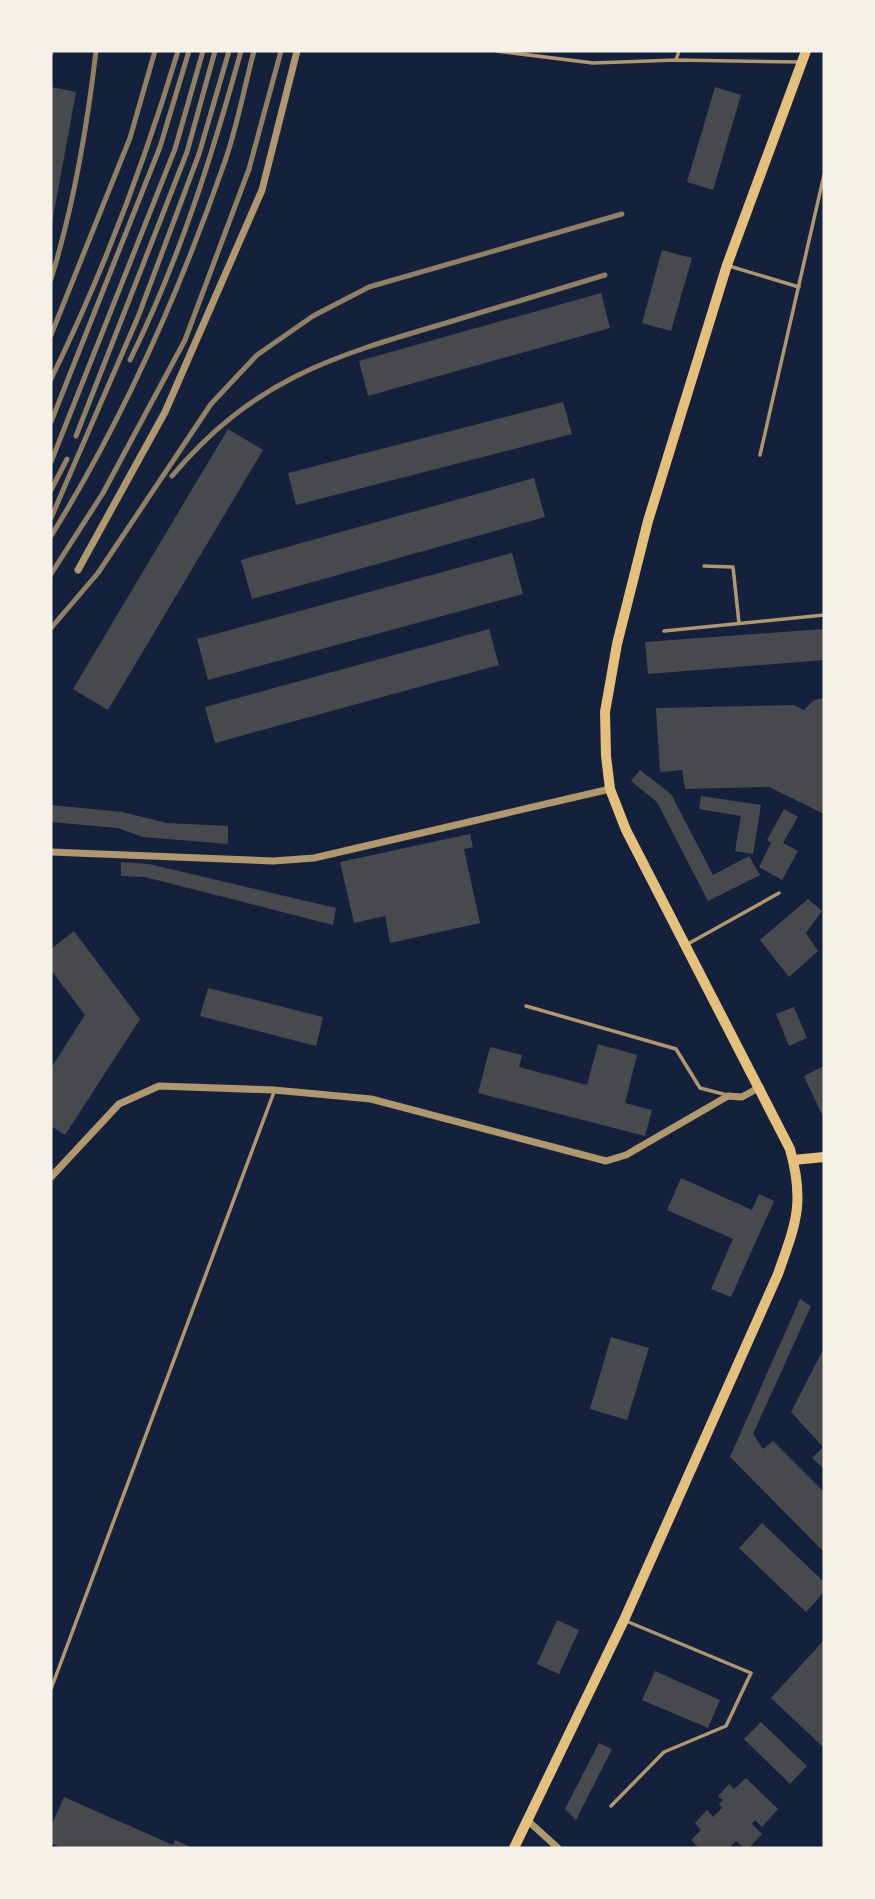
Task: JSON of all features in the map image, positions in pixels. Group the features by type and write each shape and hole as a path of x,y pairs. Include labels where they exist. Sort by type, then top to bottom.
{"main road":[{"path":"514,1848 624,1620 778,1274 797,1212 800,1192 793,1160 760,1087 626,830 610,789 605,712 617,644 648,521 727,265 806,51"},
{"path":"793,1160 824,1157"}],"street":[{"path":"78,570 165,412 256,202 298,51"},
{"path":"51,852 273,861 314,858 610,789"},
{"path":"51,1177 119,1104 159,1086 274,1090 371,1099 606,1161 626,1156 728,1096 743,1097 760,1087"},
{"path":"527,1820 558,1848"}],"lane":[{"path":"497,51 593,63 676,60 801,62"},
{"path":"676,60 679,51"},
{"path":"760,455 824,175"},
{"path":"727,265 799,287"},
{"path":"704,566 733,566 738,623"},
{"path":"664,631 824,615"},
{"path":"685,946 779,894"},
{"path":"526,1006 676,1049 701,1088 728,1096"},
{"path":"51,1689 274,1090"},
{"path":"611,1806 664,1752 726,1726 751,1673 624,1620"}],"building":[{"path":"51,87 76,92 52,223 51,223"},
{"path":"715,87 741,95 713,190 687,182"},
{"path":"662,250 692,258 671,331 642,323"},
{"path":"601,293 610,328 368,396 359,361"},
{"path":"563,402 572,434 296,505 288,473"},
{"path":"228,429 263,450 108,710 73,689"},
{"path":"534,478 545,517 252,599 241,560"},
{"path":"512,553 523,594 208,680 197,639"},
{"path":"489,629 499,665 215,743 205,707"},
{"path":"824,629 824,660 648,674 645,642"},
{"path":"824,698 824,814 769,787 685,789 682,770 660,772 656,708 794,705 804,710 814,700"},
{"path":"640,770 671,794 713,875 749,856 760,875 708,901 657,802 631,781"},
{"path":"701,796 761,805 753,854 735,851 741,816 699,809"},
{"path":"51,805 122,812 167,823 228,826 228,844 143,837 117,828 51,822"},
{"path":"784,809 798,817 783,843 798,851 782,880 759,867 771,843 767,840"},
{"path":"470,834 473,847 464,849 480,923 390,943 385,916 354,923 340,862"},
{"path":"121,862 149,864 336,908 333,925 145,877 121,876"},
{"path":"808,899 822,911 806,933 818,951 789,977 760,940"},
{"path":"74,931 140,1019 65,1135 51,1126 51,1068 85,1015 51,970 51,949"},
{"path":"208,988 323,1017 316,1046 200,1016"},
{"path":"794,1007 807,1038 789,1046 776,1014"},
{"path":"598,1044 637,1055 625,1103 652,1110 645,1136 478,1093 490,1047 522,1055 519,1067 587,1085"},
{"path":"824,1066 824,1119 804,1076"},
{"path":"681,1178 752,1210 759,1194 774,1201 731,1297 711,1289 733,1239 667,1210"},
{"path":"800,1299 811,1306 753,1434 763,1449 773,1441 824,1492 824,1552 730,1457"},
{"path":"611,1337 649,1348 627,1420 590,1409"},
{"path":"824,1348 824,1469 812,1458 823,1447 791,1412"},
{"path":"762,1523 824,1582 824,1592 806,1612 739,1548"},
{"path":"557,1620 579,1630 559,1674 537,1664"},
{"path":"824,1640 824,1748 771,1698"},
{"path":"655,1671 720,1700 708,1728 642,1700"},
{"path":"761,1722 807,1766 790,1784 744,1739"},
{"path":"599,1743 612,1749 576,1820 565,1809"},
{"path":"746,1778 778,1809 762,1827 755,1820 752,1824 762,1834 749,1848 744,1848 736,1841 729,1848 699,1848 691,1840 701,1830 695,1823 707,1810 713,1817 722,1808 719,1804 723,1800 718,1796 729,1784 734,1789"},
{"path":"64,1797 173,1845 175,1840 193,1848 62,1848 51,1843 51,1826"}],"railway":[{"path":"51,279 79,166 96,51"},
{"path":"51,335 130,138 155,51"},
{"path":"51,379 121,218 178,51"},
{"path":"51,422 160,147 189,51"},
{"path":"51,462 175,149 203,51"},
{"path":"76,436 187,152 215,51"},
{"path":"51,518 138,317 199,154 229,51"},
{"path":"130,360 164,285 193,208 241,51"},
{"path":"51,536 126,401 168,308 229,150 254,51"},
{"path":"51,574 103,493 185,340 249,169 281,51"},
{"path":"51,628 98,573 211,404 257,355 313,316 369,287 622,214"},
{"path":"172,476 202,443 233,416 296,376 404,335 605,275"},
{"path":"51,490 67,459"}]}
